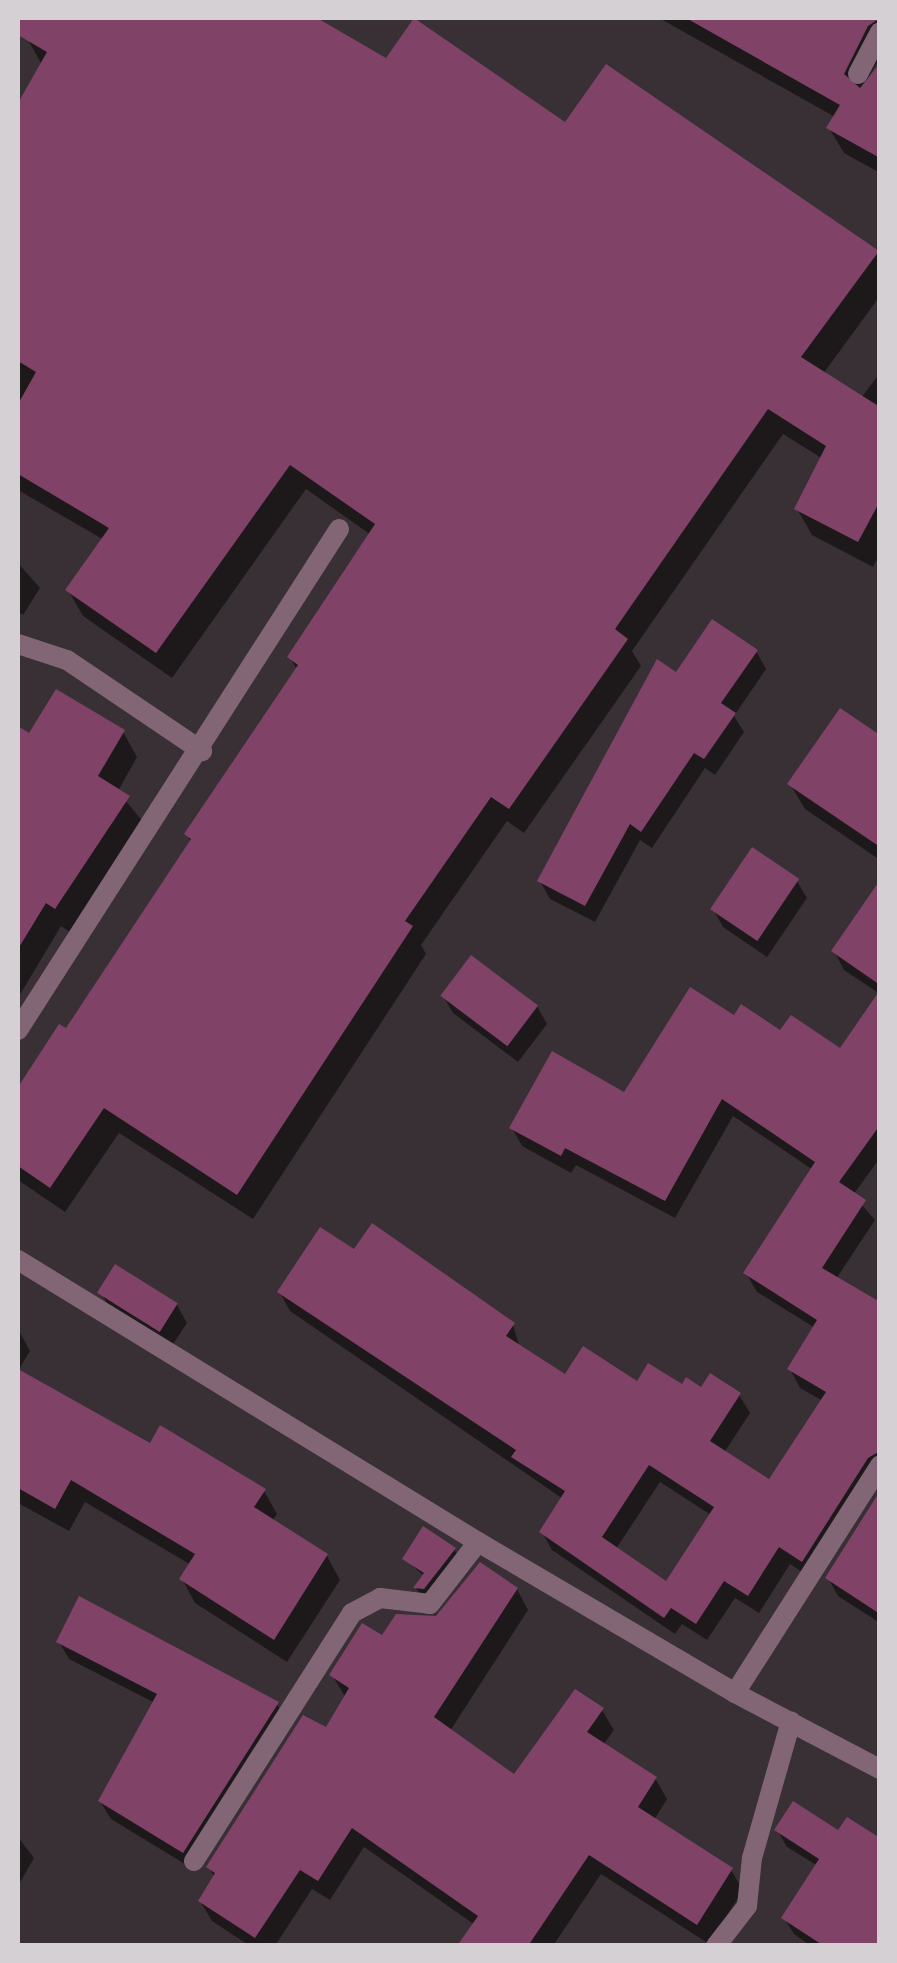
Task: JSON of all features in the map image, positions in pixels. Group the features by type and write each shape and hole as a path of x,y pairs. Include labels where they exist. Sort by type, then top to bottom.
{"street":[{"path":"858,74 880,32"},
{"path":"18,1030 202,751 339,529"},
{"path":"18,644 67,660 202,751"},
{"path":"18,1260 478,1542 735,1693 880,1768"},
{"path":"735,1693 880,1464"},
{"path":"194,1862 352,1613 380,1598 430,1604 478,1542"},
{"path":"716,1946 747,1906 752,1858 790,1722"}],"building":[{"path":"18,18 317,18 386,58 414,18 565,122 606,64 879,251 801,357 880,407 880,501 858,542 794,509 826,446 768,409 615,629 628,639 509,809 491,797 405,921 413,926 237,1195 104,1108 50,1188 18,1166 18,1087 59,1024 66,1028 191,839 184,834 298,665 287,657 375,524 290,465 156,653 65,590 109,528 18,474 18,404 36,372 18,361 18,103 47,52 18,35"},
{"path":"686,18 880,18 868,26 844,74 860,88 880,63 880,158 826,128 840,105"},
{"path":"712,619 758,650 721,703 736,713 704,759 694,753 641,832 630,824 585,906 537,881 657,659 676,672"},
{"path":"56,689 125,730 98,776 130,796 55,909 46,903 18,949 18,726 29,733"},
{"path":"840,708 880,735 880,847 787,784"},
{"path":"752,847 799,879 757,941 710,909"},
{"path":"880,880 880,985 831,951"},
{"path":"471,955 538,1006 507,1046 440,996"},
{"path":"690,987 734,1015 741,1004 780,1030 791,1015 840,1048 880,990 880,1125 839,1182 866,1200 822,1268 880,1302 880,1451 868,1458 802,1562 779,1547 748,1596 724,1581 696,1624 671,1608 664,1618 539,1532 565,1491 511,1457 516,1450 277,1292 320,1227 354,1249 372,1223 515,1323 506,1336 565,1374 583,1346 637,1381 648,1363 682,1384 686,1377 701,1387 710,1373 741,1393 710,1441 769,1479 826,1392 787,1369 817,1320 743,1273 815,1162 722,1099 665,1201 565,1148 561,1156 509,1128 552,1051 624,1092","holes":["649,1465 714,1507 666,1581 602,1537"]},
{"path":"115,1264 178,1303 160,1332 97,1293"},
{"path":"18,1369 150,1443 160,1425 266,1489 254,1507 328,1554 274,1640 179,1579 195,1554 71,1480 55,1509 18,1488"},
{"path":"880,1491 880,1614 825,1578"},
{"path":"423,1526 456,1548 424,1589 413,1588 424,1573 402,1559"},
{"path":"480,1562 518,1588 434,1717 514,1774 575,1689 604,1708 587,1732 657,1777 638,1807 733,1868 697,1925 589,1855 528,1946 457,1946 478,1916 352,1828 318,1881 300,1870 255,1938 198,1901 215,1873 206,1867 303,1715 326,1727 349,1688 329,1675 362,1623 382,1635 396,1614 436,1616"},
{"path":"79,1596 279,1702 183,1853 98,1801 157,1694 56,1642"},
{"path":"793,1801 838,1830 847,1817 880,1838 880,1946 824,1946 781,1918 819,1859 774,1830"}]}
